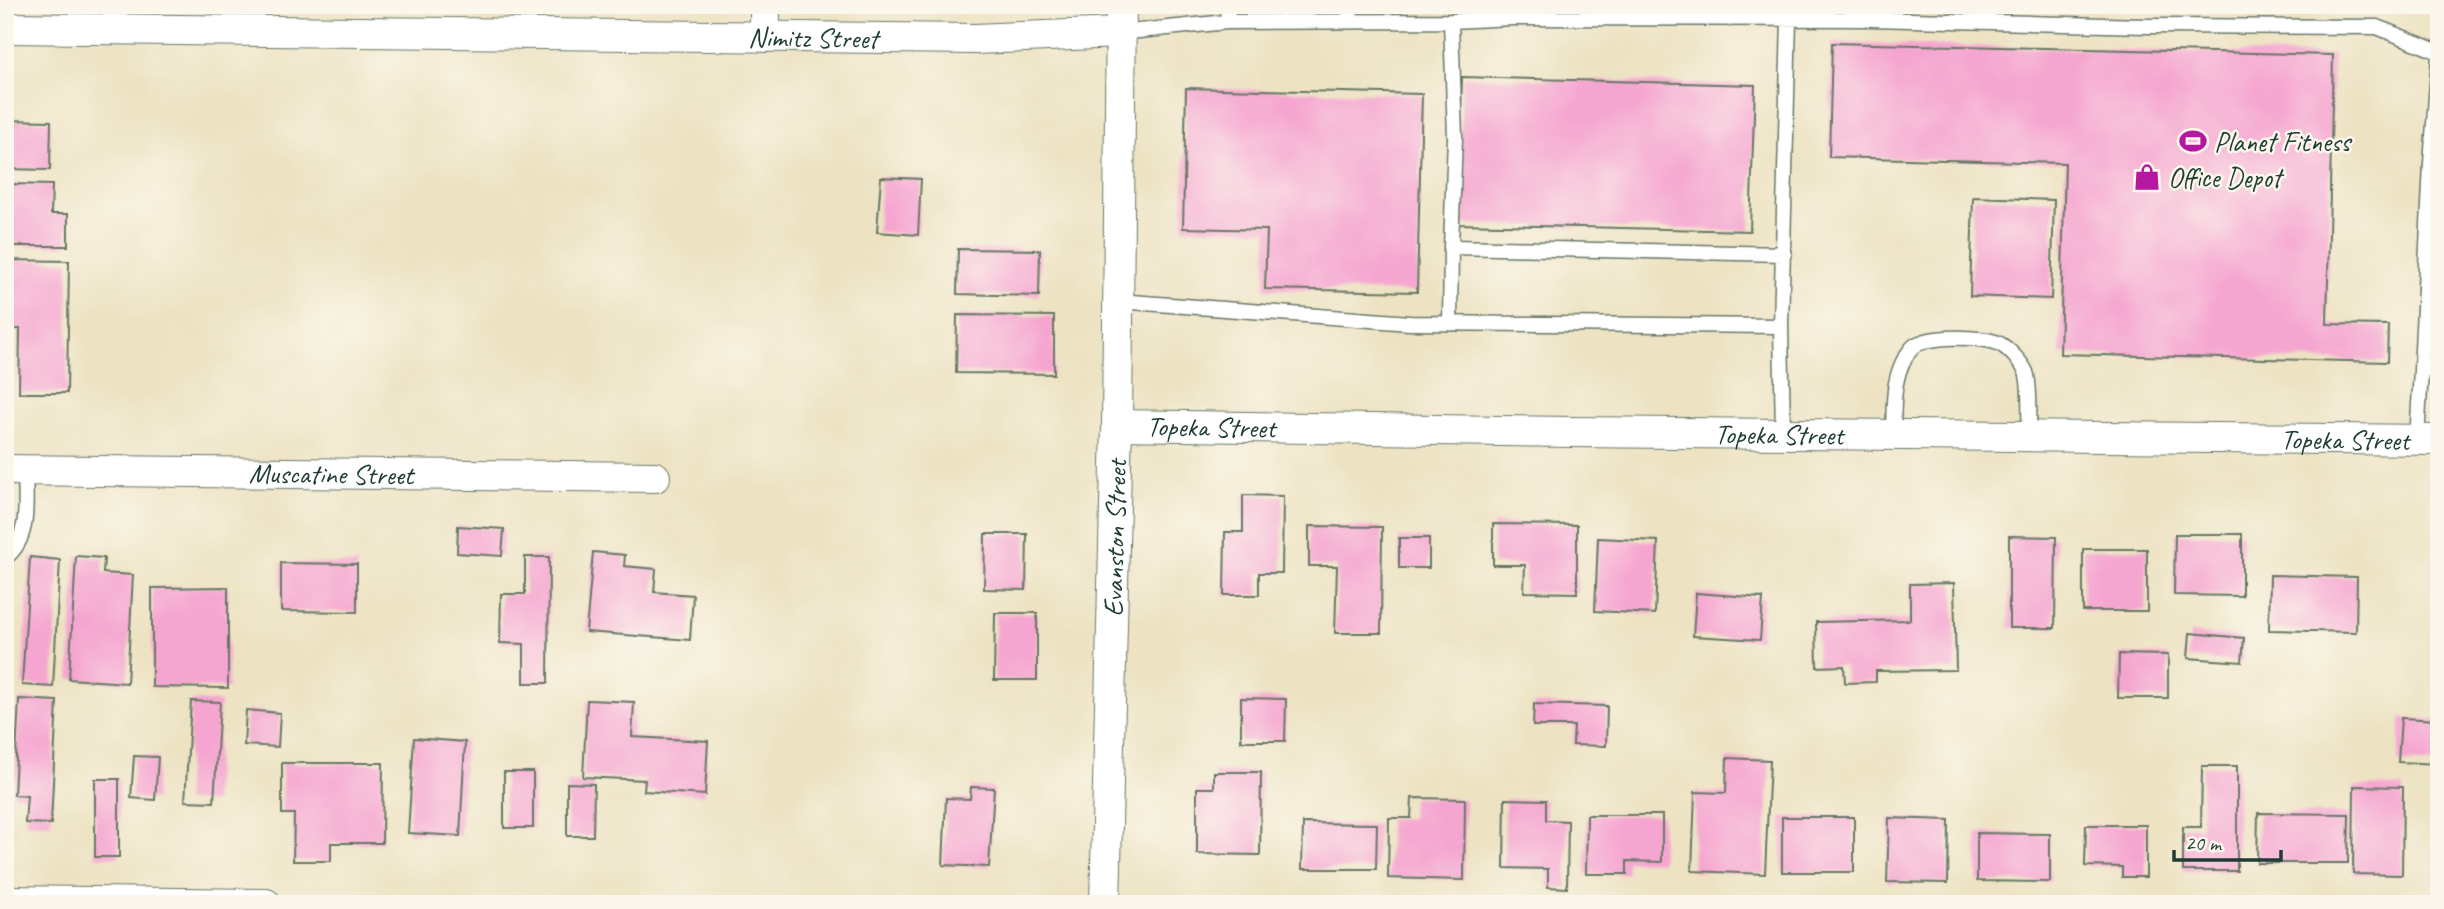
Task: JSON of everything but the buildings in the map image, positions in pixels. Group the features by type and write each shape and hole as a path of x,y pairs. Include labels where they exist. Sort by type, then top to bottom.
{"street":[{"path":"765,5 765,37"},
{"name":"Nimitz Street","path":"5,28 975,38 1120,19"},
{"name":"Evanston Street","path":"1105,904 1117,425 1120,19"},
{"name":"Topeka Street","path":"1117,425 1783,435 2428,440"},
{"name":"Muscatine Street","path":"15,470 655,477"},
{"path":"5,901 266,904"}],"lane":[{"path":"1227,22 1228,5"},
{"path":"1349,21 1350,5"},
{"path":"1120,19 1227,22 1451,21 1513,12 2147,26 2377,27 2439,54 2435,163 2421,370 2428,440"},
{"path":"1783,435 1781,326 1789,19"},
{"path":"1450,323 1455,137 1451,21"},
{"path":"1451,247 1784,254"},
{"path":"1118,301 1410,323 1781,326"},
{"path":"1893,435 1899,366 1914,345 1928,340 1954,337 1999,344 2013,355 2026,372 2029,437"},
{"path":"2421,370 2439,370"},
{"path":"5,558 16,549 24,531 15,470"}],"place":[{"name":"Planet Fitness","path":"2193,141"},
{"name":"Office Depot","path":"2147,177"}]}
